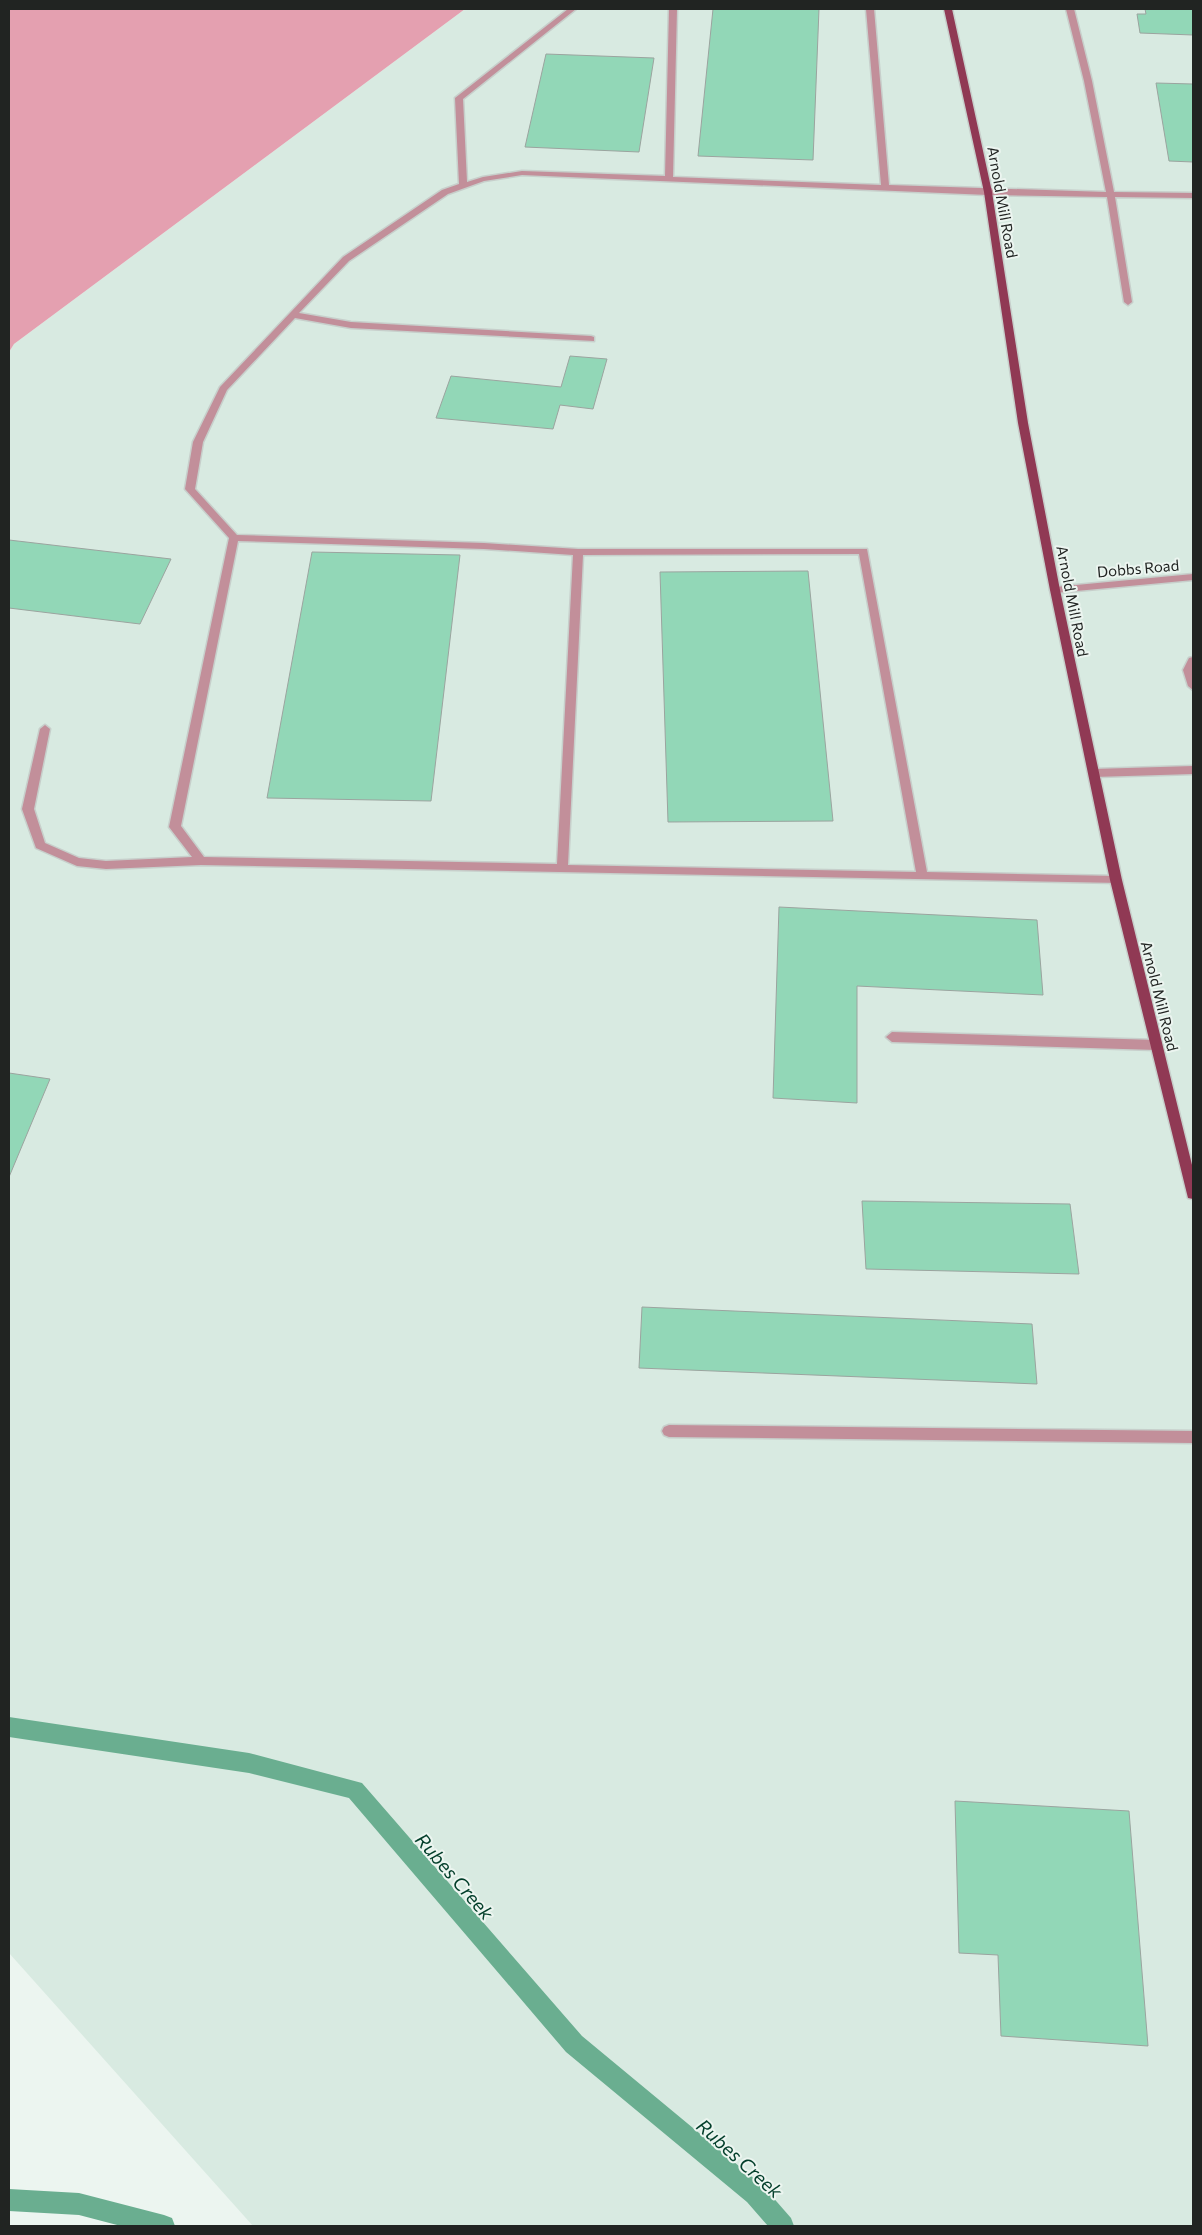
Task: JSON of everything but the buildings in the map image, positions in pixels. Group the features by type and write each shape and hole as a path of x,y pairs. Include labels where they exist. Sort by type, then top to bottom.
{"main road":[{"name":"Arnold Mill Road","path":"948,9 988,192 1024,423 1055,590 1116,880 1193,1194"}],"street":[{"path":"463,186 458,98 572,9"},
{"path":"669,179 673,9"},
{"path":"870,9 884,188"},
{"path":"1070,9 1088,75 1112,194 1128,302"},
{"path":"922,876 863,551 578,552 484,546 234,538 190,489 198,442 223,389 346,259 444,192 482,179 522,173 988,192 1193,196"},
{"path":"293,315 351,325 591,339"},
{"path":"201,861 175,827 234,538"},
{"path":"562,868 578,552"},
{"name":"Dobbs Road","path":"1055,590 1193,578"},
{"path":"1193,660 1188,670 1193,686"},
{"path":"45,729 28,809 40,845 77,862 106,865 201,861 1116,880"},
{"path":"1094,773 1193,770"},
{"path":"892,1038 1156,1045"},
{"path":"669,1432 1193,1437"}],"shaded area":[{"path":"9,9 465,9 14,344 9,352"},
{"path":"465,9 1193,9 1193,2226 253,2226 9,1953 9,352 14,344"}],"waterway":[{"name":"Rubes Creek","path":"9,1727 249,1763 355,1790 574,2044 755,2194 783,2226"},
{"path":"9,2200 79,2204 164,2226"}]}
